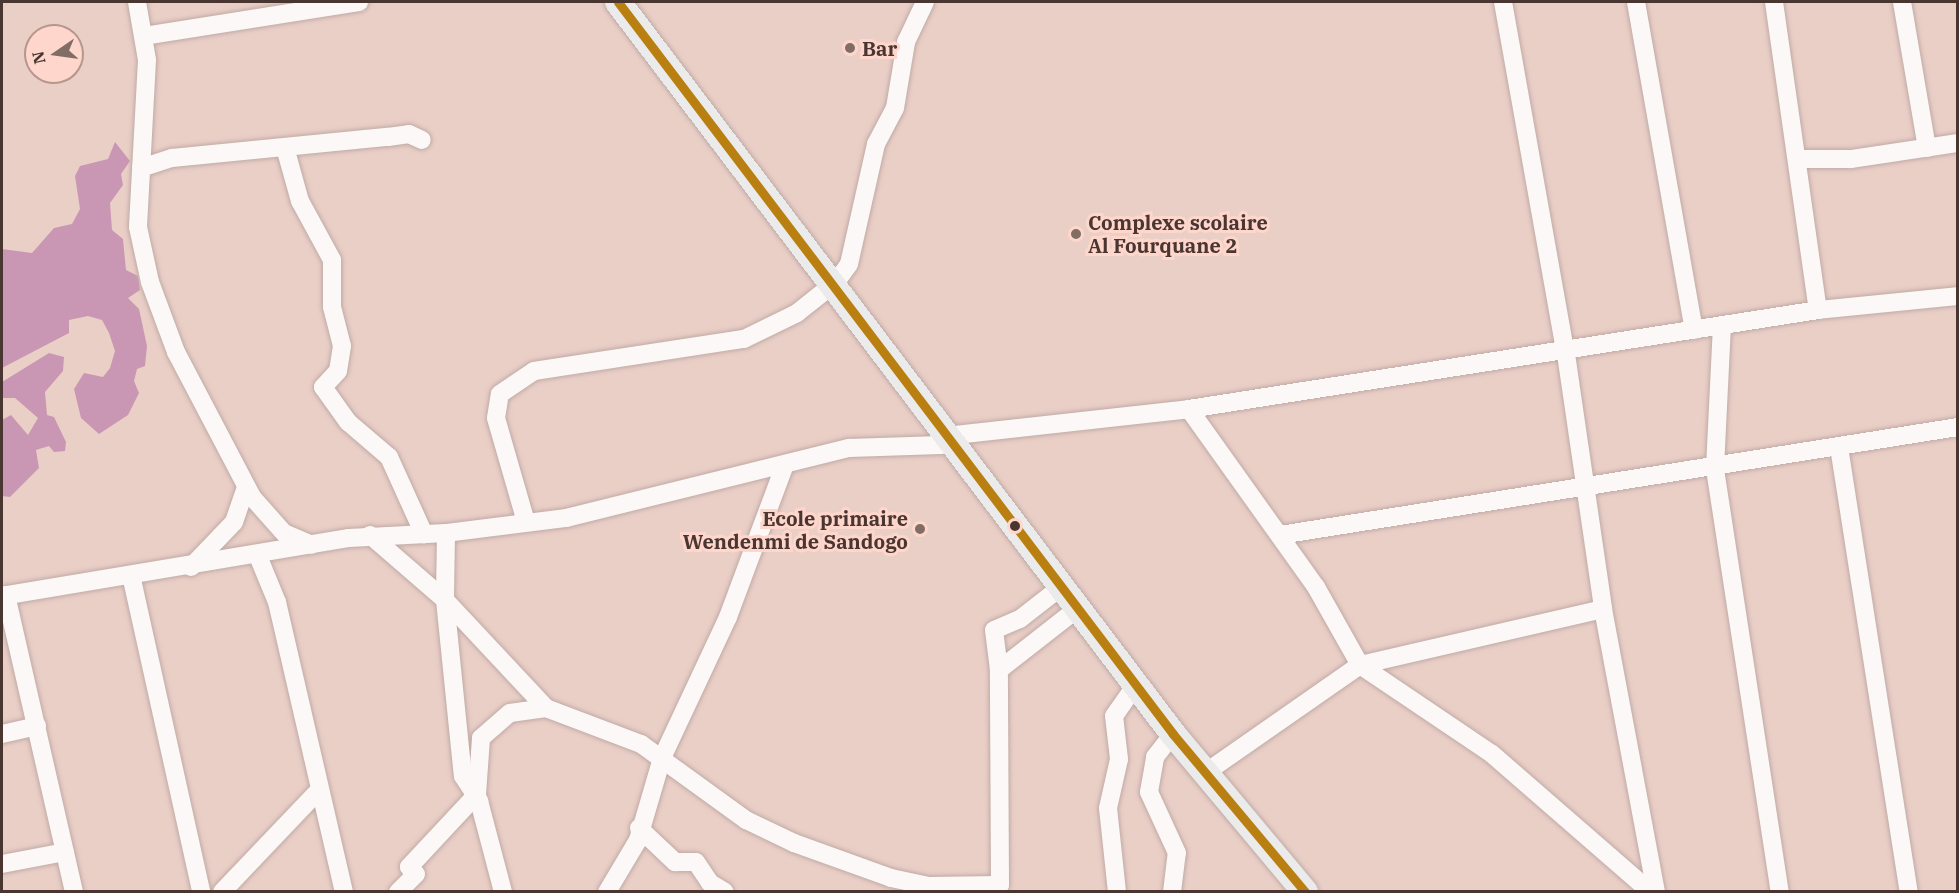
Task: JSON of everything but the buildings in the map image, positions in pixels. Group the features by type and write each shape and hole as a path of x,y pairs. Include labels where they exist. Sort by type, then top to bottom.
{"street":[{"path":"137,2 144,36 138,227 150,282 176,352 246,487 284,533 312,544"},
{"path":"144,36 359,2"},
{"path":"618,2 836,282 946,435 1173,734 1204,774 1305,891"},
{"path":"526,522 496,418 500,394 534,371 744,339 797,314 836,282 849,264 876,144 895,108 906,42 925,2"},
{"path":"1508,2 1587,488 1603,609 1656,891"},
{"path":"1636,2 1694,330"},
{"path":"1774,2 1799,159 1818,310"},
{"path":"1902,2 1927,148"},
{"path":"141,168 172,158 286,150 409,135 422,140"},
{"path":"1799,159 1851,159 1958,143"},
{"path":"286,150 300,201 332,260 332,307 342,346 338,371 323,387 348,422 389,457 424,534"},
{"path":"946,435 1189,409 1566,354 1818,310 1958,296"},
{"path":"1722,325 1715,469 1780,891"},
{"path":"1189,409 1280,536 1360,664 1492,754 1651,891"},
{"path":"1280,536 1715,469 1958,427"},
{"path":"74,891 37,726 4,596 131,575 190,568 370,535 446,533 566,518 784,467 813,455 849,448 941,445 946,435"},
{"path":"1839,447 1909,891"},
{"path":"607,891 638,840 639,828 662,758 728,617 784,467"},
{"path":"190,568 234,522 246,487"},
{"path":"446,533 445,600 464,776 477,794"},
{"path":"370,535 445,600 546,708"},
{"path":"258,556 278,602 319,790 344,891"},
{"path":"131,575 201,891"},
{"path":"503,891 477,794 481,738 510,713 546,708 618,733 662,758 746,820 892,885 1000,885 999,670 994,630 1020,619 1061,587"},
{"path":"999,670 1078,608"},
{"path":"1204,774 1360,664 1603,609"},
{"path":"1117,891 1108,808 1119,759 1114,716 1136,684"},
{"path":"2,734 37,726"},
{"path":"1172,891 1177,853 1149,792 1155,757 1173,734"},
{"path":"222,891 319,790"},
{"path":"398,891 416,874 409,867 477,794"},
{"path":"639,828 675,862 696,862 710,883 725,891"},
{"path":"2,864 65,852"}],"shaded area":[{"path":"115,142 130,161 121,174 123,185 110,203 112,230 123,239 126,270 138,276 140,290 128,298 139,309 147,346 145,366 137,369 134,381 139,393 128,415 99,434 81,418 74,389 84,373 103,377 110,368 115,351 109,333 102,320 88,316 69,320 69,333 2,368 2,249 32,253 54,228 72,224 80,209 75,176 80,166 108,159"},
{"path":"49,353 64,357 63,371 45,392 47,415 54,417 66,442 65,451 54,452 49,446 36,450 39,468 10,497 2,496 2,420 11,415 28,435 38,418 15,398 2,398 2,382"}],"transit line":[{"path":"618,2 1173,734 1305,892"}],"place":[{"name":"Bar","path":"850,48"},
{"name":"Complexe scolaire Al Fourquane 2","path":"1076,234"},
{"name":"Ecole primaire Wendenmi de Sandogo","path":"920,529"}]}
